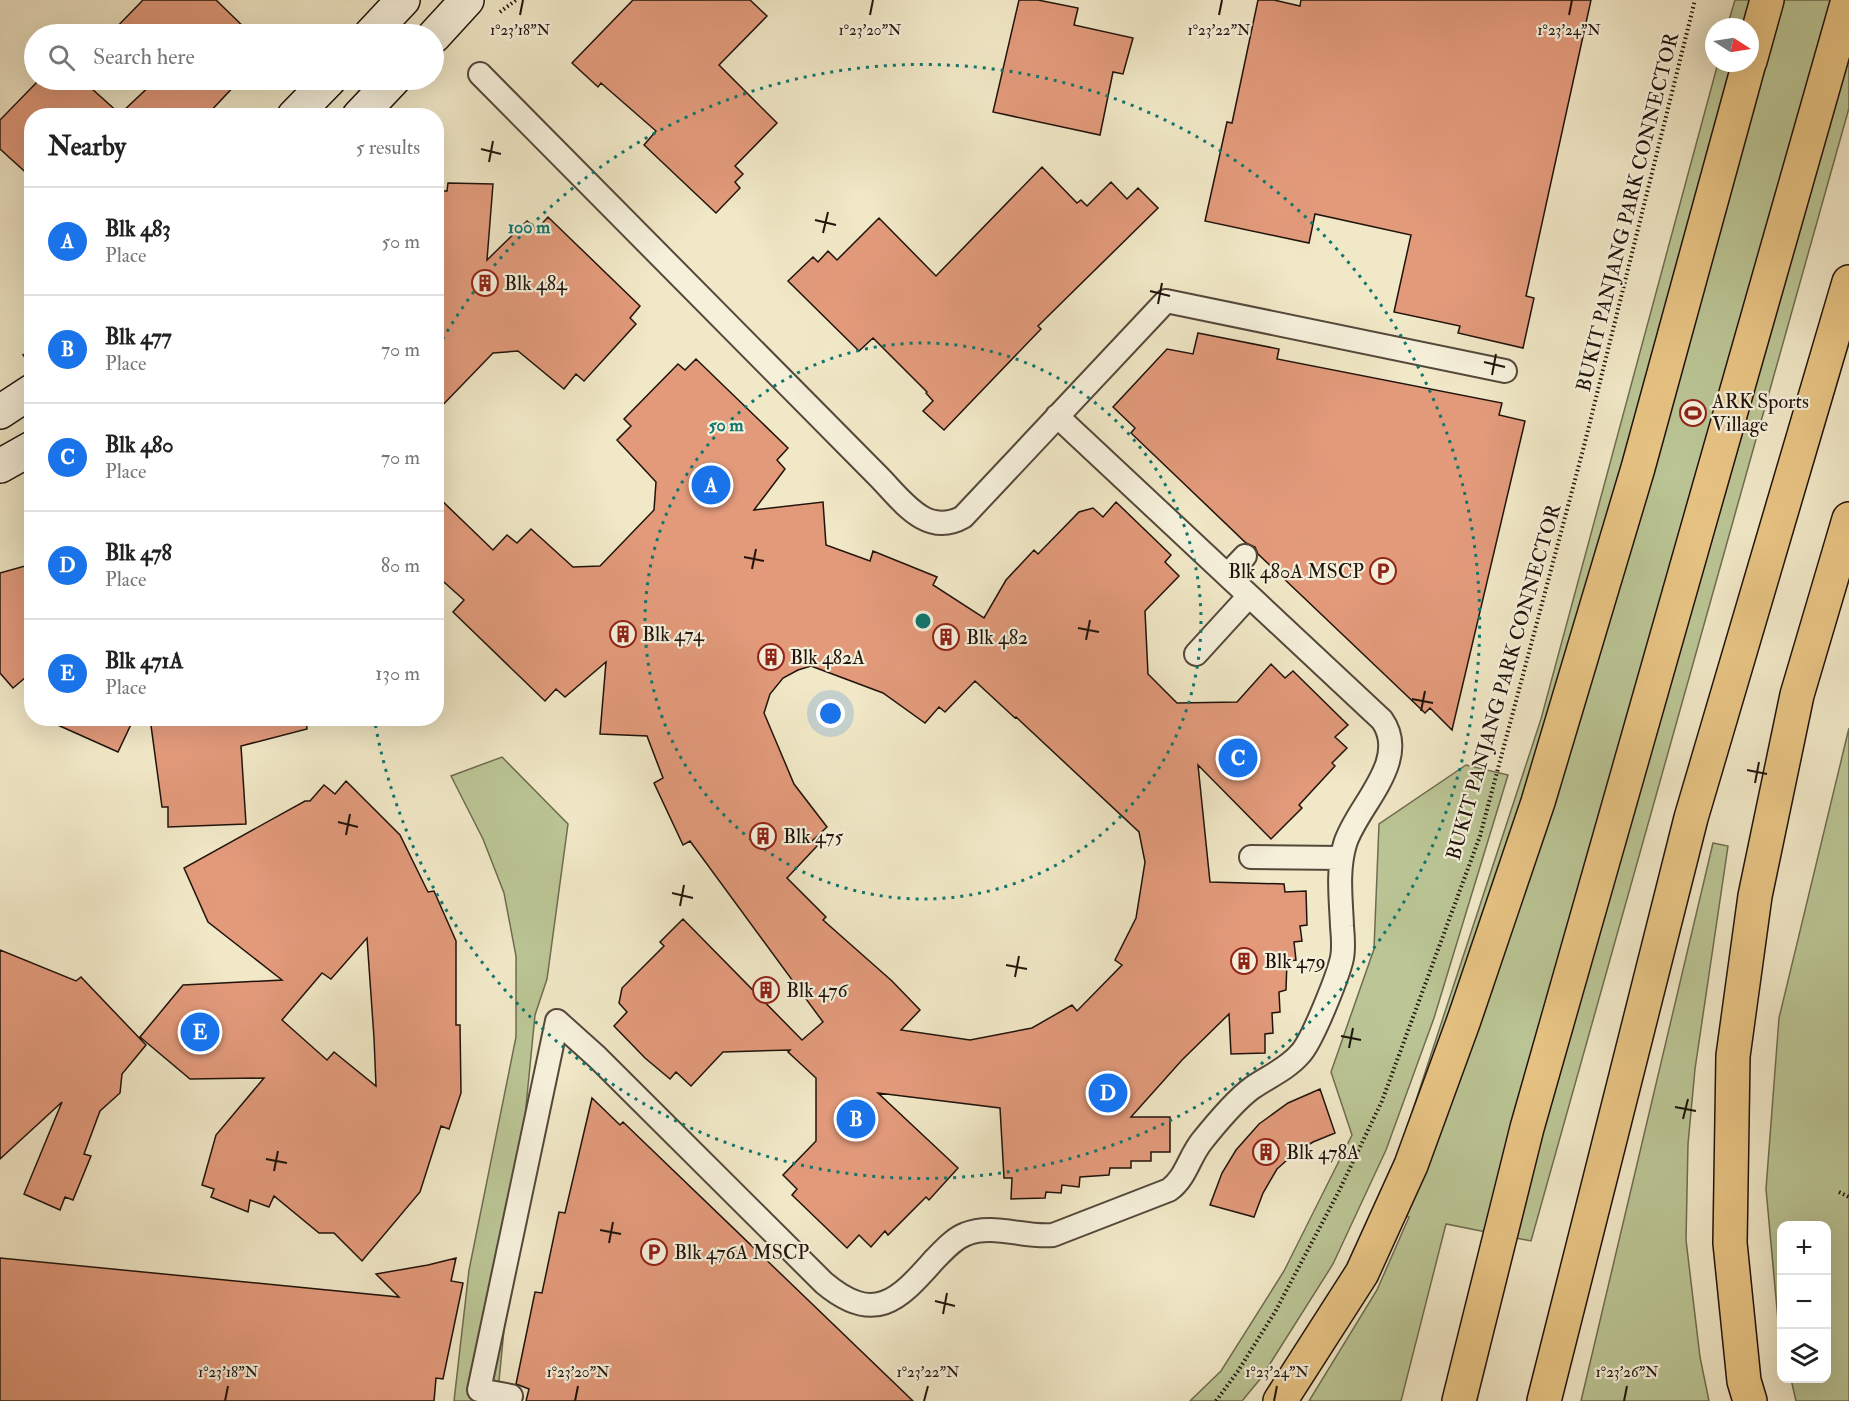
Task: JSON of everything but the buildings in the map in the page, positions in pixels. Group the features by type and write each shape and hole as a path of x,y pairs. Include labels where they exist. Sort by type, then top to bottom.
{"highway":[{"path":"1759,29 1767,0"},
{"path":"1459,1401 1530,1116 1848,0"},
{"path":"1280,1401 1362,1273 1411,1165 1464,1020 1538,802 1638,468 1747,72"},
{"path":"1544,1401 1691,818 1849,282"},
{"path":"1750,1401 1744,1381 1730,1243 1733,1056 1755,896 1797,695 1849,519"}],"street":[{"path":"380,24 403,0"},
{"path":"444,25 467,0"},
{"path":"302,108 319,90"},
{"path":"367,108 384,90"},
{"path":"0,412 24,396"},
{"path":"0,466 24,452"}],"lane":[{"path":"480,74 846,444 925,520 944,523 963,517 1166,301 1505,371"},
{"path":"510,1396 479,1390 557,1020 824,1283 845,1298 869,1305 880,1305 902,1294 948,1245 968,1233 991,1231 1053,1235 1164,1192 1175,1185 1202,1141 1245,1095 1299,1056 1309,1041 1342,958 1340,882 1342,858 1349,835 1377,788 1390,756 1388,728 1057,416"},
{"path":"1227,575 1245,556"},
{"path":"1196,654 1250,596"},
{"path":"1251,857 1342,858"}],"path":[{"name":"BUKIT PANJANG PARK CONNECTOR","path":"1216,1401 1275,1312 1338,1193 1382,1101 1480,836 1584,446 1695,0"},
{"path":"1839,1192 1849,1197"}],"green space":[{"name":"ARK Sports Village","path":"1735,0 1849,0 1849,108 1531,1241 1446,1224 1401,1401 1309,1401 1377,1290 1409,1217 1380,1210 1541,719 1716,72 1759,72 1759,18 1730,18"},
{"path":"1849,728 1849,1401 1796,1401 1792,1383 1831,1383 1831,1221 1777,1221 1777,1309 1766,1189 1779,1018"},
{"path":"502,757 568,824 547,979 535,1015 497,1401 454,1401 469,1270 516,1037 516,956 504,893 483,839 451,776"},
{"path":"1466,765 1508,775 1434,1018 1386,1150 1333,1264 1261,1378 1242,1401 1190,1401 1221,1371 1284,1271 1352,1135 1331,1072 1374,949 1379,824"},
{"path":"1713,843 1728,846 1695,1069 1688,1144 1686,1240 1700,1357 1709,1401 1581,1401"}],"place":[{"name":"Blk 484","path":"485,283"},
{"name":"ARK Sports Village","path":"1693,413"},
{"name":"Blk 483","path":"711,485"},
{"name":"Blk 480A MSCP","path":"1383,571"},
{"name":"Blk 474","path":"623,634"},
{"name":"Blk 482","path":"946,637"},
{"name":"Blk 482A","path":"771,657"},
{"name":"Blk 480","path":"1238,758"},
{"name":"Blk 475","path":"763,836"},
{"name":"Blk 479","path":"1244,961"},
{"name":"Blk 476","path":"766,990"},
{"name":"Blk 471A","path":"200,1032"},
{"name":"Blk 478","path":"1108,1093"},
{"name":"Blk 477","path":"856,1119"},
{"name":"Blk 478A","path":"1266,1152"},
{"name":"Blk 476A MSCP","path":"654,1252"}]}
